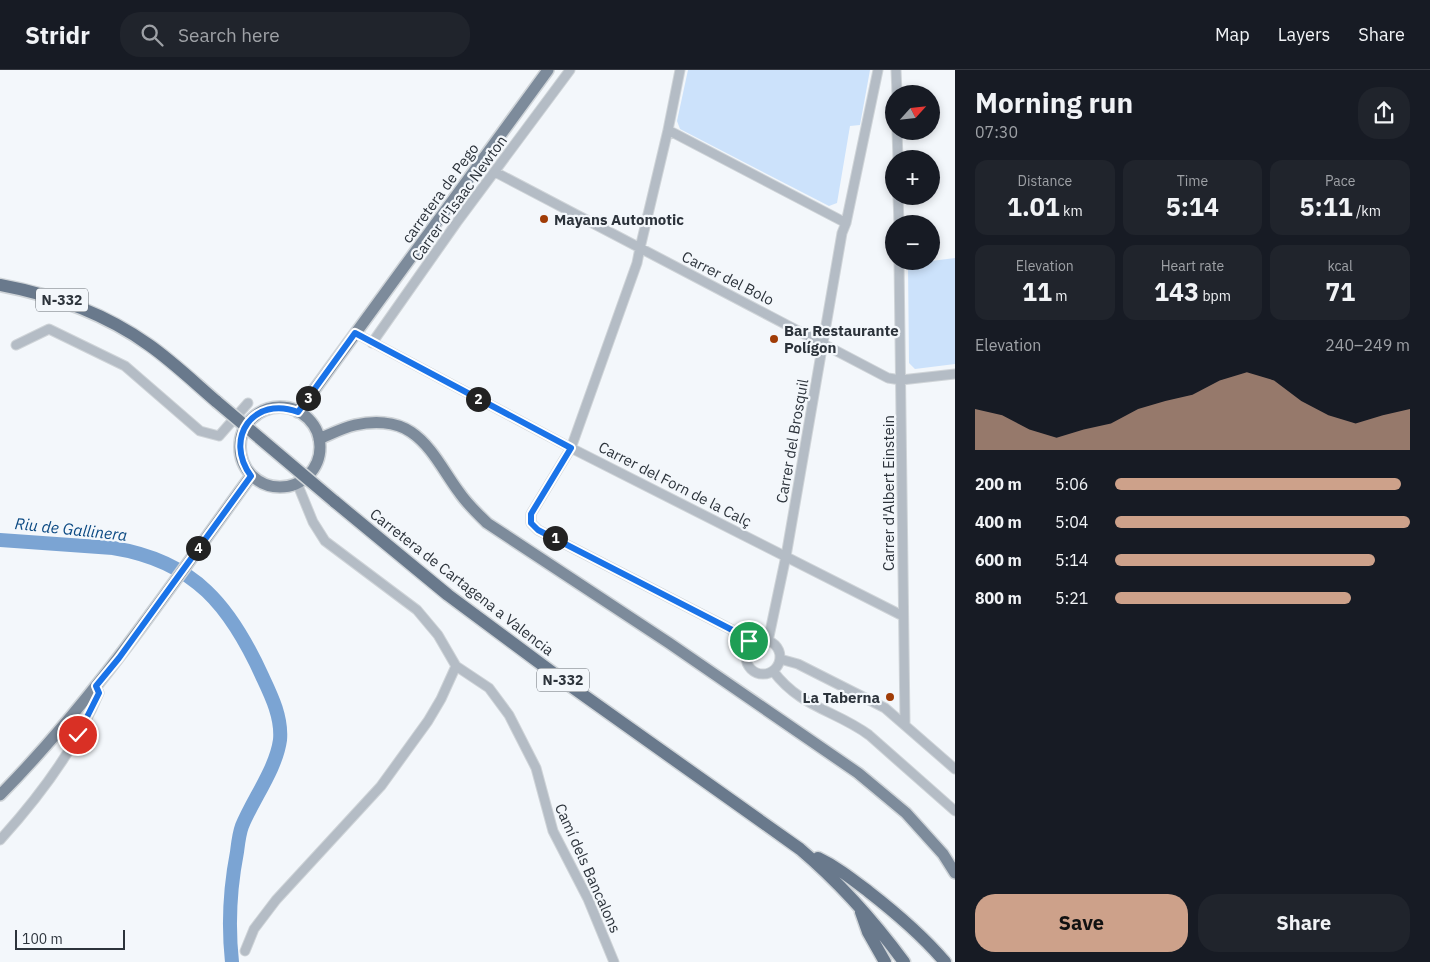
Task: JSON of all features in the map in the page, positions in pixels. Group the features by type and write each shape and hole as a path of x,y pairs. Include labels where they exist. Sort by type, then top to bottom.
{"highway":[{"name":"Carretera de Cartagena a Valencia","path":"0,285 56,298 96,313 121,326 151,346 448,595 572,687 800,849 858,904 904,962"},
{"path":"800,849 836,867 896,913 930,944 944,962"},
{"path":"858,904 868,932 885,962"}],"main road":[{"name":"carretera de Pego","path":"298,412 548,70"},
{"path":"276,407 288,408 308,419 315,428 319,439 320,449 316,465 306,477 287,487 274,487 262,483 251,476 240,456 241,439 247,423 260,412 276,407"},
{"path":"319,439 345,428 368,422 391,424 410,431 426,446 472,509 487,523 669,643 858,773 906,813 938,848 955,872"},
{"path":"0,795 42,751 96,686 251,476"}],"street":[{"name":"Carrer d'Isaac Newton","path":"372,343 457,222 570,70"},
{"path":"680,70 637,264 571,448 531,514 531,523 538,530 740,634 753,644"},
{"name":"Carrer del Brosquil","path":"768,641 786,556 842,233 846,223 878,70"},
{"path":"896,70 897,85"},
{"path":"668,130 846,223"},
{"name":"Carrer del Bolo","path":"495,172 888,378 901,380 955,374"},
{"name":"Carrer d'Albert Einstein","path":"899,270 905,724"},
{"path":"16,345 49,330 64,336 125,366 200,431 219,436 248,403"},
{"name":"Carrer del Forn de la Calç","path":"355,333 571,448 903,616"},
{"path":"245,951 254,929 276,900 381,786 428,721 441,699 456,666 438,635 417,610 325,541 312,522 297,483"},
{"path":"760,640 768,641 778,649 780,659 778,665 773,671 766,674 757,674 748,666 746,654 753,644 760,640"},
{"path":"780,659 798,664 885,708 955,769"},
{"name":"Camí dels Bancalons","path":"456,666 489,688 513,722 536,768 553,831 588,899 614,962"},
{"path":"773,671 779,680 801,698 856,726 869,735 955,811"},
{"path":"0,840 27,810 53,775 78,735 99,693 96,686"}],"shaded area":[{"path":"688,70 870,70 860,125 850,126 837,203 829,206 680,129 677,121"},
{"path":"955,258 955,364 915,369 909,363 908,270 940,270 940,260"}],"waterway":[{"name":"Riu de Gallinera","path":"0,540 113,548 142,554 167,564 188,576 207,591 238,630 251,653 276,708 280,740 274,762 242,826 239,836 230,907 232,962"}],"place":[{"name":"Mayans Automotic","path":"544,219"},
{"name":"Bar Restaurante Polígon","path":"774,339"},
{"name":"La Taberna","path":"890,697"}],"route":[{"path":"78,735 99,693 96,686 119,658 251,476 240,456 242,433 247,423 255,415 276,407 288,408 298,412 355,333 571,448 531,514 531,523 538,530 740,634 749,641"}]}
